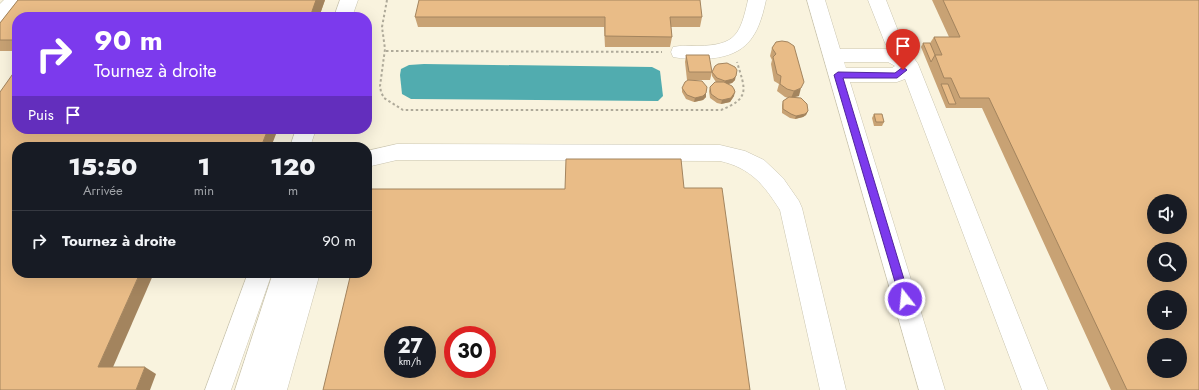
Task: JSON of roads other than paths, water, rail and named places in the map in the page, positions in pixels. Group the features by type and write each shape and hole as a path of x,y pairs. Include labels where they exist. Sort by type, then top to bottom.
{"street":[{"path":"0,16 13,0"},
{"path":"345,12 349,0"},
{"path":"680,52 711,53 725,51 740,42 748,34 755,14 757,0"},
{"path":"816,0 932,390"},
{"path":"877,0 894,43 909,64 1035,390"},
{"path":"835,65 890,56 909,64"},
{"path":"372,158 397,152 720,154 738,157 756,166 775,184 792,208 832,390"},
{"path":"218,390 258,278"},
{"path":"248,390 283,278"},
{"path":"274,390 307,278"}],"water":[{"path":"409,65 652,67 660,71 663,96 658,101 411,99 402,94 400,75 401,69"}]}
